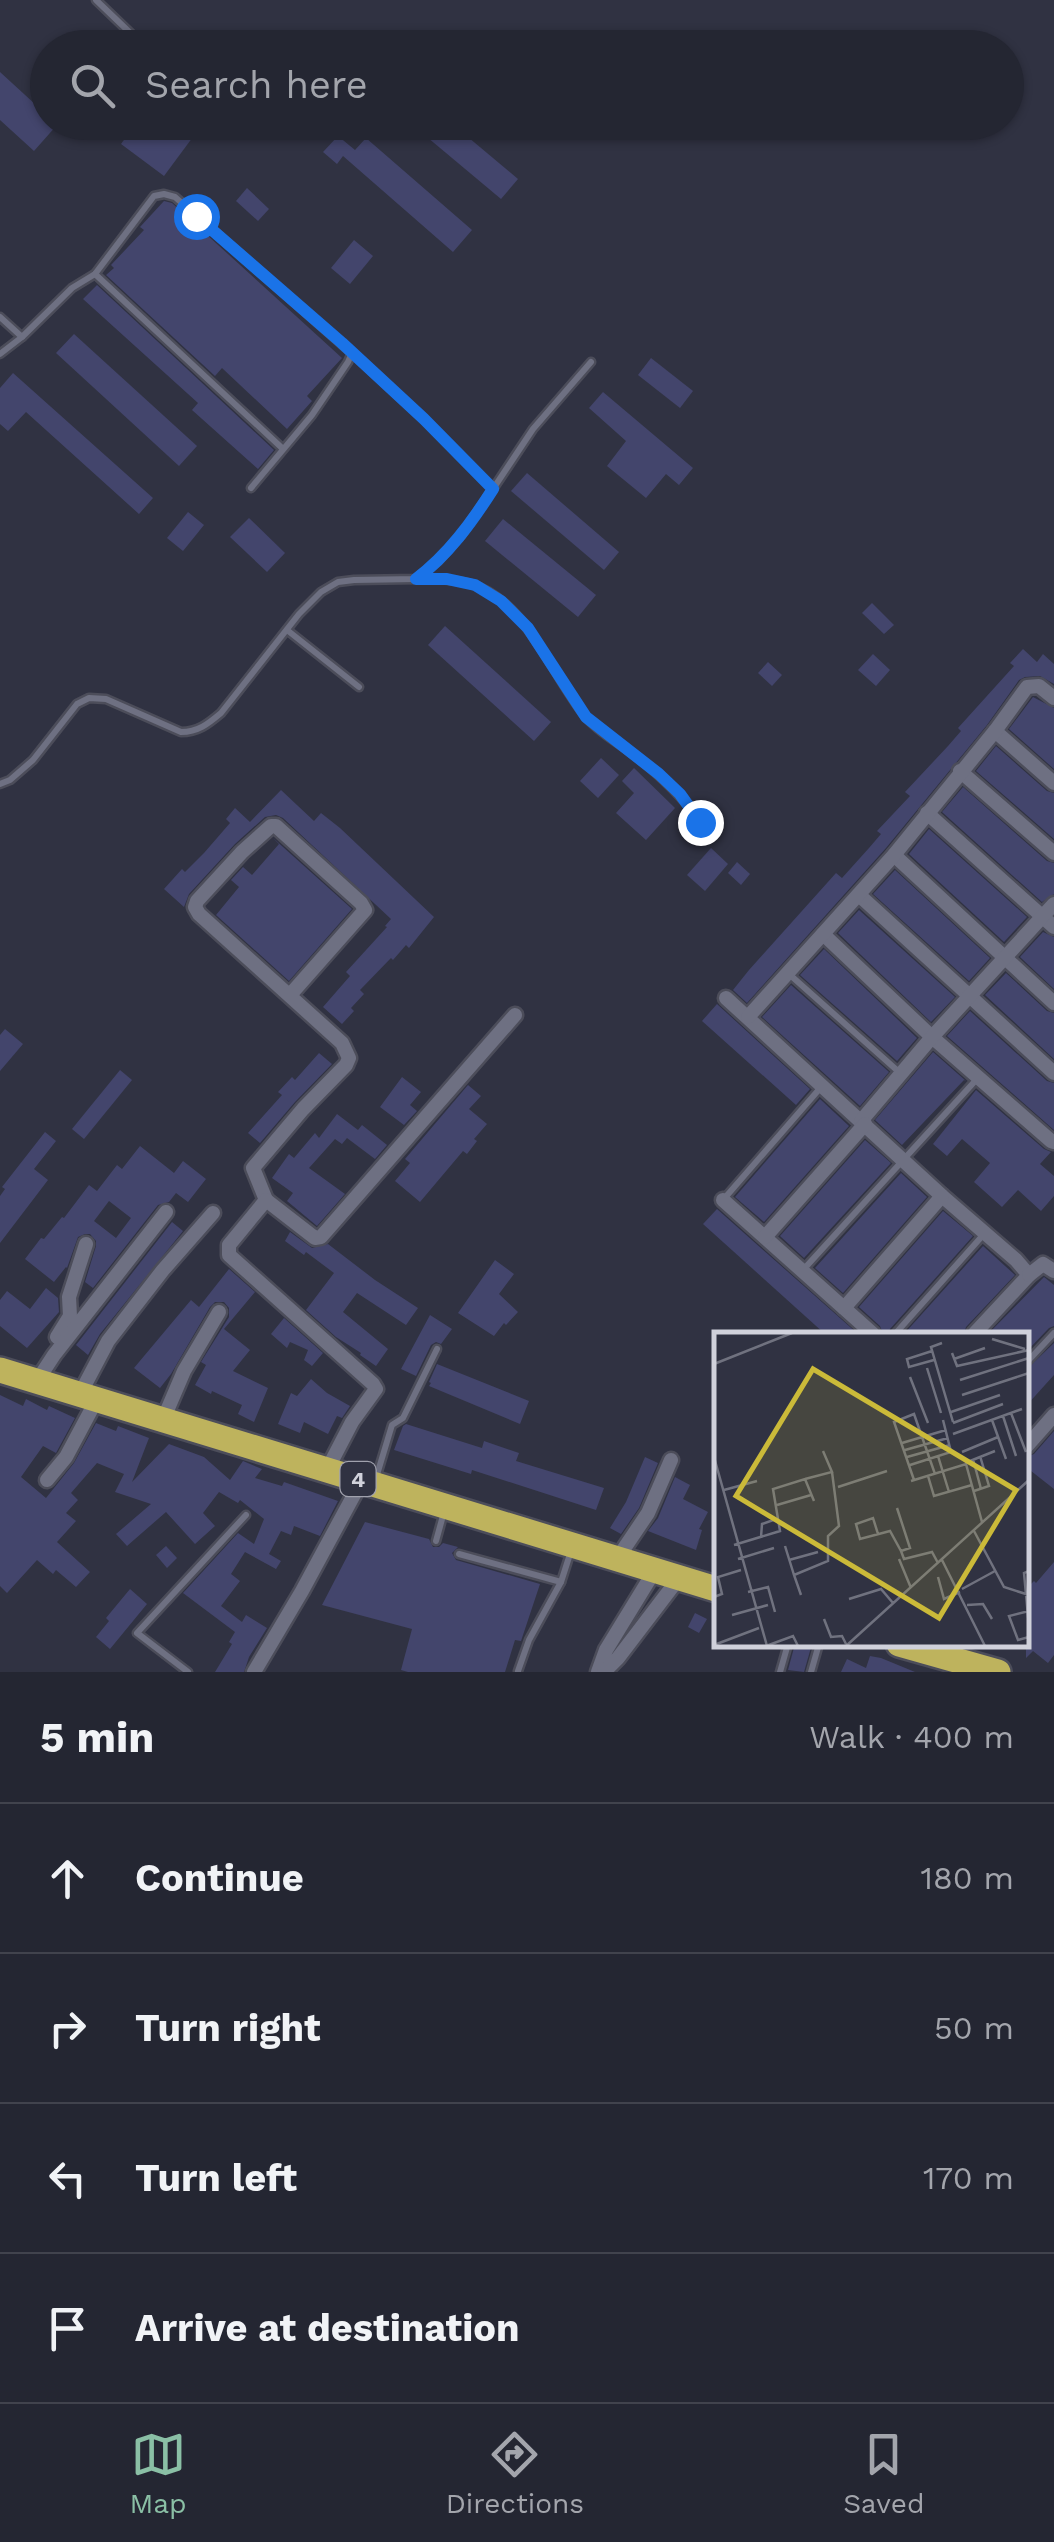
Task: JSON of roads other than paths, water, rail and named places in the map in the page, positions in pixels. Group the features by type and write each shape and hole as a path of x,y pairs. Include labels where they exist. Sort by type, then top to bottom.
{"highway":[{"name":"4","path":"0,1370 714,1588"},
{"path":"910,1647 998,1672"}],"street":[{"path":"748,1017 894,855 1028,687 1039,686 1054,698"},
{"path":"995,730 1054,782"},
{"path":"960,770 1054,853"},
{"path":"927,813 1048,922"},
{"path":"290,995 365,910 311,857 276,826 271,826 242,852 195,907 207,922 342,1043 349,1058 253,1168 266,1200 315,1238 320,1237 515,1014"},
{"path":"894,855 1054,1002"},
{"path":"859,896 1054,1073"},
{"path":"765,1238 932,1036 1005,958 1048,922 1054,904"},
{"path":"823,934 978,1078 1054,1142"},
{"path":"726,998 1029,1275"},
{"path":"844,1308 942,1196"},
{"path":"266,1200 229,1245 228,1255 376,1389 352,1422 326,1470"},
{"path":"723,1200 872,1332"},
{"path":"32,1380 166,1212"},
{"path":"47,1480 66,1457 108,1341 213,1214"},
{"path":"32,1380 70,1316 72,1284 86,1244"},
{"path":"976,1332 1043,1264 1054,1271"},
{"path":"163,1420 184,1371 218,1312"},
{"path":"1029,1444 1054,1416"},
{"path":"617,1559 648,1513 671,1460"},
{"path":"254,1672 368,1482"},
{"path":"601,1672 618,1658 667,1574"},
{"path":"601,1672 606,1650 667,1574"}],"lane":[{"path":"96,0 127,30"},
{"path":"0,354 22,338 72,288 95,274 154,196 175,197 424,419 493,489"},
{"path":"95,274 282,448"},
{"path":"0,317 22,338"},
{"path":"251,488 312,415 352,353"},
{"path":"416,579 462,534 533,429 591,362"},
{"path":"0,784 33,760 78,704 89,698 116,703 181,732 206,725 221,713 300,614 321,592 338,582 447,579 475,585 501,601 528,628 586,717 670,784 700,822"},
{"path":"288,630 359,687"},
{"path":"788,973 900,1073"},
{"path":"802,1271 978,1078"},
{"path":"723,1200 823,1086"},
{"path":"897,1332 985,1233"},
{"path":"1029,1359 1054,1333"},
{"path":"368,1482 392,1425 403,1418 436,1348"},
{"path":"436,1541 446,1506"},
{"path":"188,1672 137,1633 246,1515"},
{"path":"518,1671 529,1640 561,1582 573,1545"},
{"path":"459,1554 561,1582"},
{"path":"780,1672 787,1647"},
{"path":"811,1672 818,1647"}]}
